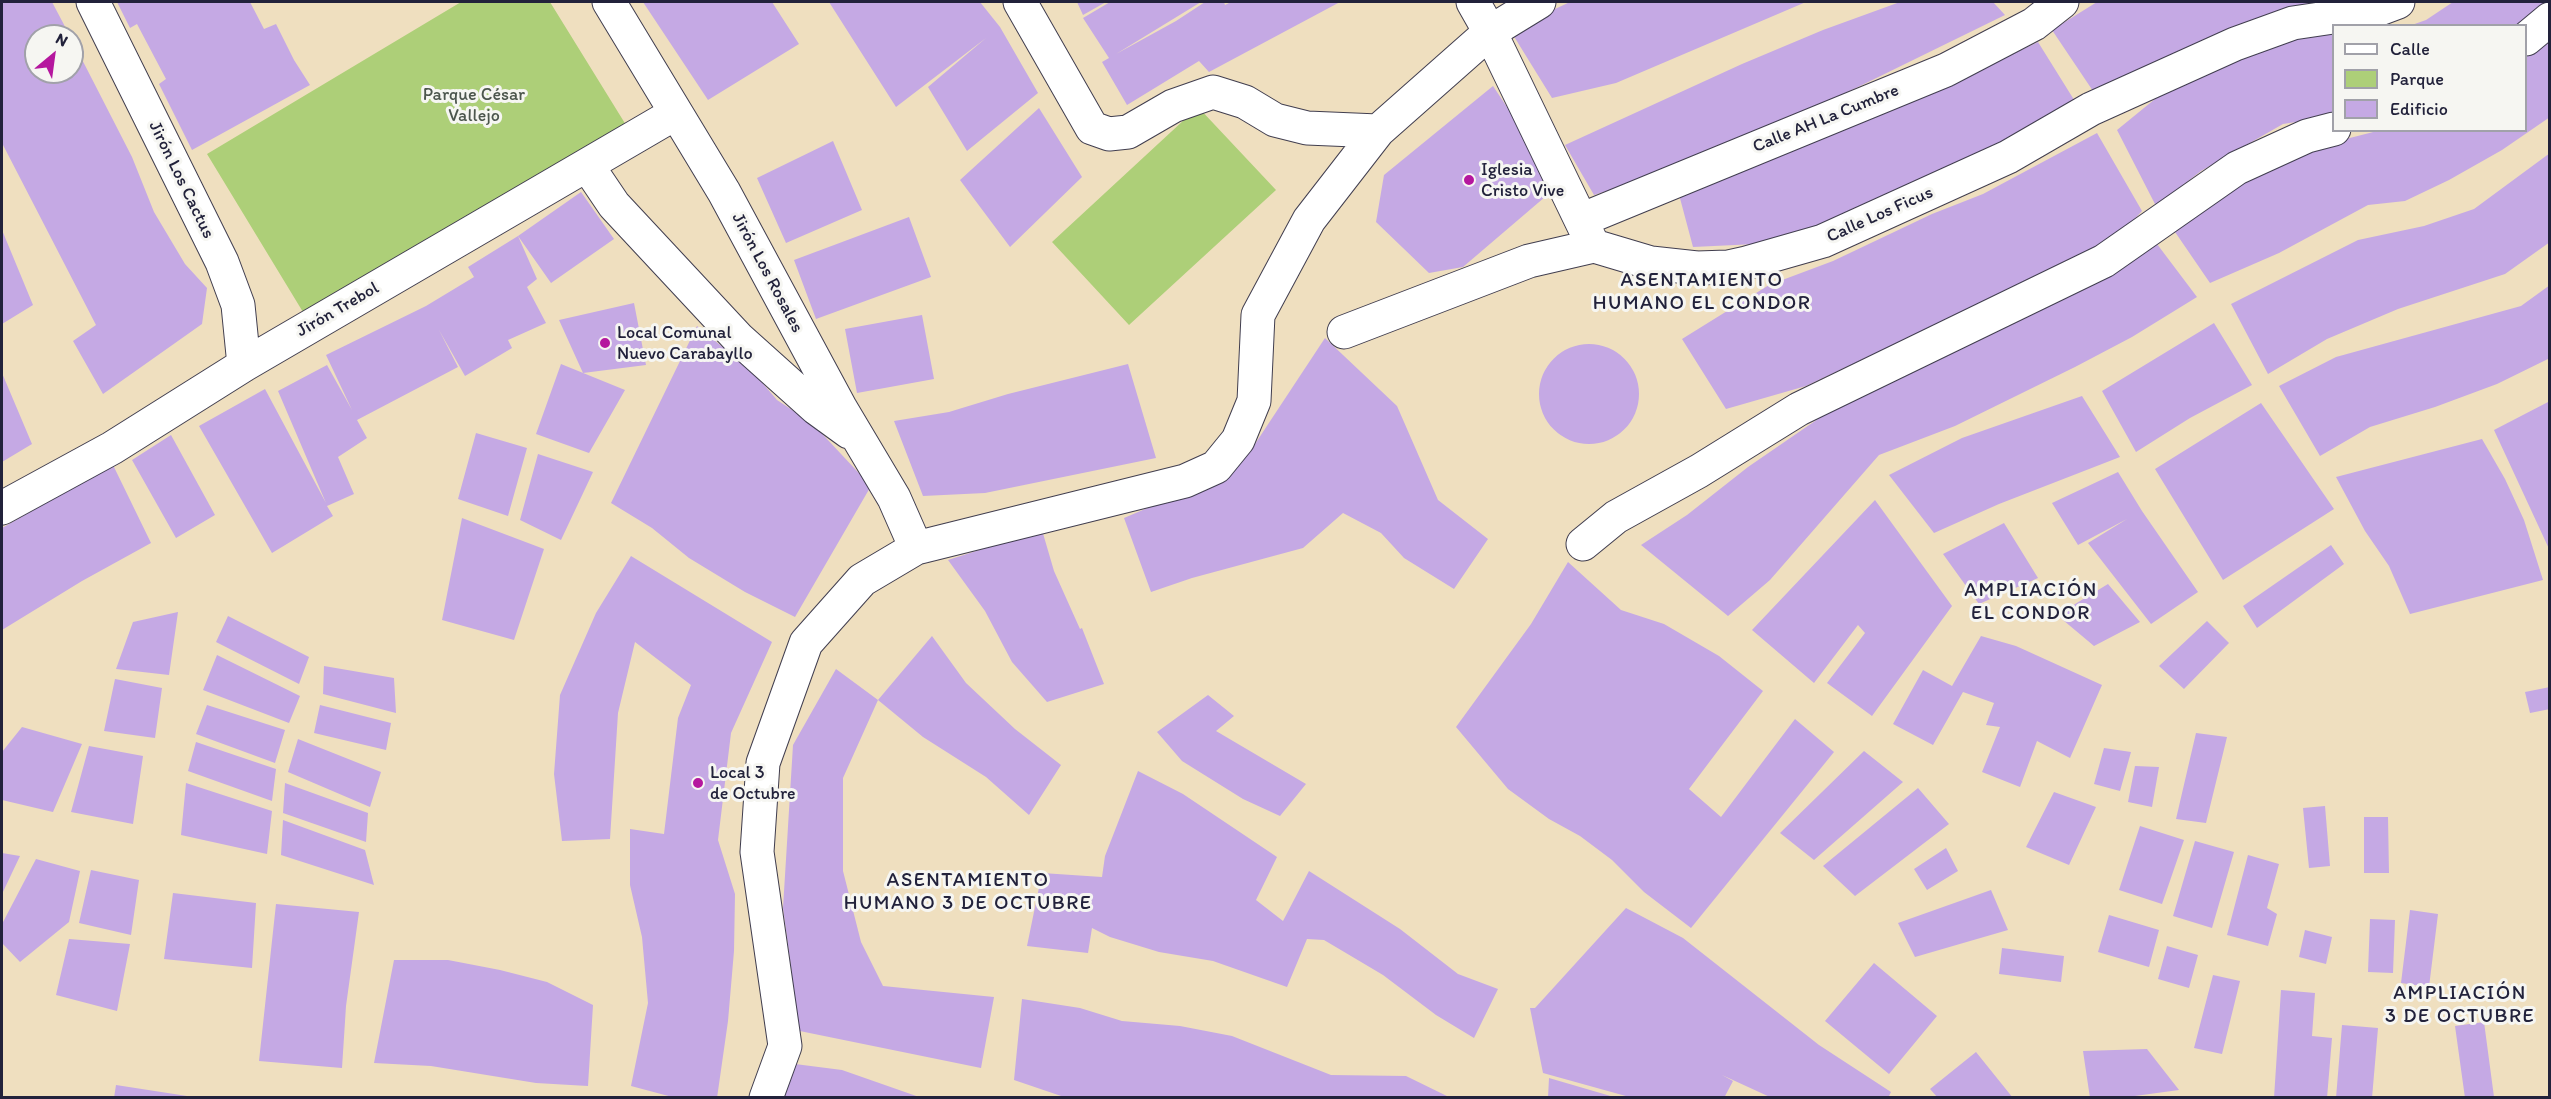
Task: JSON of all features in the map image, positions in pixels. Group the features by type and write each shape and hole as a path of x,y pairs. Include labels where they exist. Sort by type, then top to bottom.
{"street":[{"name":"Jirón Los Cactus","path":"93,2 222,262 238,305 244,365"},
{"name":"Jirón Los Rosales","path":"609,2 724,192 894,498 916,548"},
{"path":"1020,2 1092,128 1109,134 1128,132 1173,106 1213,92 1245,102 1275,120 1307,128 1378,131"},
{"path":"1473,2 1490,32 1587,233"},
{"path":"766,1098 785,1046 757,852 763,763 806,643 862,580 916,548 1185,481 1216,467 1238,440 1254,401 1258,315 1309,220 1378,131 1490,32 1539,2"},
{"name":"Calle AH La Cumbre","path":"1587,233 1946,70 2034,24 2062,2"},
{"name":"Calle Los Ficus","path":"1344,332 1529,261 1587,233 1651,263 1697,268 1746,264 1822,241 2008,157 2091,109 2235,44 2293,23 2374,11 2398,2"},
{"path":"2527,38 2550,19"},
{"name":"Jirón Trebol","path":"2,508 112,448 244,365 676,113"},
{"path":"1583,544 1616,518 1799,410 2104,261 2237,168 2307,136 2332,130"},
{"path":"587,165 614,205 738,338 816,408 860,440"}],"green space":[{"name":"Parque César Vallejo","path":"461,2 550,2 626,125 306,317 207,154"},
{"path":"1198,107 1276,190 1129,325 1052,242"}],"building":[{"path":"2,2 52,2 64,24 24,24 24,84 84,84 84,63 132,157 154,212 185,264 207,288 202,324 103,394 73,341 96,325 2,143"},
{"path":"117,2 250,2 264,29 276,24 294,60 310,85 192,150 159,84 166,79 137,24 130,28"},
{"path":"643,2 772,2 799,44 708,100"},
{"path":"829,2 980,2 1000,27 1038,93 967,151 928,87 986,38 896,107"},
{"path":"1077,2 1106,2 1083,15"},
{"path":"1110,2 1201,2 1116,54 1205,2 1224,2 1225,5 1231,2 1340,2 1209,72 1199,61 1127,105 1102,62 1109,58 1083,18"},
{"path":"1570,2 1806,2 1616,83 1552,98 1510,30"},
{"path":"1900,2 1993,2 2005,15 1858,87 1688,165 1594,195 1565,145 1742,64 1823,30"},
{"path":"2097,2 2341,2 2095,94 2052,30"},
{"path":"2453,2 2550,2 2550,8 2527,25 2415,24 2426,20"},
{"path":"2300,35 2332,35 2332,116 2283,124 2201,171 2156,206 2117,130 2155,99 2200,72"},
{"path":"2550,39 2550,117 2502,150 2449,180 2405,201 2368,205 2279,253 2210,283 2173,229 2238,177 2307,149 2373,132 2527,132 2527,56"},
{"path":"2038,42 2076,103 2010,145 1818,225 1756,244 1693,247 1677,187 1970,74"},
{"name":"Iglesia Cristo Vive","path":"1493,86 1559,185 1463,267 1429,273 1376,222 1384,175"},
{"path":"1039,108 1082,177 1010,247 960,180"},
{"path":"2097,133 2142,211 2115,240 1806,386 1726,409 1682,339 1769,285 1833,261 1932,214 1983,194"},
{"path":"833,141 862,210 786,243 757,178"},
{"path":"2550,153 2550,242 2505,274 2398,309 2327,339 2268,374 2231,304 2358,240 2424,226 2474,209"},
{"path":"581,192 614,239 551,283 518,236"},
{"path":"909,217 931,277 816,319 794,260"},
{"path":"2,230 33,305 2,324"},
{"path":"518,236 537,279 527,287 546,323 508,340 512,348 465,376 439,330 458,367 357,420 367,438 338,457 354,494 327,506 333,516 272,553 199,426 265,389 326,503 278,391 327,365 352,410 326,355 426,306 474,277 468,267"},
{"path":"2157,244 2197,297 2132,337 2075,367 1955,426 1879,455 1770,580 1728,616 1641,545 1687,515 1748,467 1847,399 2093,279"},
{"path":"2550,285 2550,358 2497,384 2435,407 2370,427 2320,456 2279,386 2336,357 2521,306"},
{"name":"Local Comunal Nuevo Carabayllo","path":"634,303 646,365 583,373 559,320"},
{"path":"922,315 934,379 857,393 845,329"},
{"path":"2214,323 2252,385 2190,418 2136,452 2102,391"},
{"path":"697,326 753,372 777,400 812,423 871,486 795,617 745,592 689,558 652,528 611,503"},
{"path":"1325,338 1397,406 1438,500 1488,539 1454,589 1404,558 1381,533 1343,513 1303,548 1192,578 1151,592 1124,518 1232,472 1255,444"},
{"path":"1589,344 1608,348 1624,359 1635,375 1639,394 1635,413 1624,429 1608,440 1589,444 1570,440 1554,429 1543,413 1539,394 1543,375 1554,359 1570,348"},
{"path":"561,364 625,390 589,453 536,434"},
{"path":"1128,364 1156,458 985,493 923,496 894,421 949,412 1008,394"},
{"path":"2,373 32,444 2,462"},
{"path":"2082,396 2120,457 1999,504 1934,533 1889,475 1962,438"},
{"path":"2550,401 2550,551 2494,430"},
{"path":"2261,403 2334,509 2223,580 2155,469"},
{"path":"476,433 527,448 508,516 458,499"},
{"path":"171,435 215,515 176,538 132,460"},
{"path":"2482,439 2505,479 2524,520 2543,580 2410,614 2389,566 2365,531 2336,477"},
{"path":"538,454 593,472 561,540 520,520"},
{"path":"113,465 151,543 82,581 2,630 2,528"},
{"path":"2118,472 2198,592 2151,624 2088,543 2127,519 2078,545 2052,503"},
{"path":"1875,500 1952,606 1872,716 1827,683 1865,633 1858,625 1814,683 1752,630"},
{"path":"462,518 544,549 514,640 442,620"},
{"path":"2004,523 2038,578 1979,604 1943,554"},
{"path":"1042,530 1054,571 1080,629 1082,628 1104,684 1047,702 1012,662 985,611 948,560"},
{"path":"2331,545 2344,564 2257,628 2243,606"},
{"path":"631,556 772,642 731,733 718,840 735,894 734,951 728,1021 717,1098 676,1098 631,1086 648,1003 642,937 630,885 630,829 664,834 678,718 691,685 635,642 618,713 610,839 562,841 554,774 560,695 596,613"},
{"path":"1568,562 1621,610 1664,624 1719,656 1763,691 1689,789 1721,817 1795,719 1834,752 1691,928 1644,892 1612,860 1508,789 1456,727 1531,624"},
{"path":"2108,584 2140,622 2094,646 2057,615"},
{"path":"178,612 169,675 116,669 133,622"},
{"path":"228,616 309,657 299,684 216,642"},
{"path":"2207,621 2229,643 2184,689 2159,666"},
{"path":"932,636 966,683 1015,729 1061,765 1029,815 986,777 923,737 878,700"},
{"path":"1981,636 2016,646 2102,685 2070,758 2037,741 2020,787 1982,772 2000,727 1986,725 1994,703 1963,692 1933,745 1893,724 1923,670 1952,686"},
{"path":"217,655 300,696 289,723 203,690"},
{"path":"324,666 394,678 396,713 323,694"},
{"path":"836,669 878,700 843,778 843,871 861,942 883,986 994,997 981,1068 785,1028 792,975 783,908 793,745"},
{"path":"115,679 162,688 155,738 104,731"},
{"path":"2550,687 2550,709 2530,713 2525,692"},
{"path":"1208,695 1234,716 1216,731 1306,784 1280,816 1243,799 1182,761 1157,732"},
{"path":"207,705 285,730 275,763 196,734"},
{"path":"320,705 391,723 386,750 314,733"},
{"path":"22,727 82,744 53,812 2,800 2,752"},
{"path":"2196,733 2227,737 2206,823 2176,819"},
{"path":"298,739 381,772 370,807 288,772"},
{"path":"196,742 276,769 272,801 188,771"},
{"path":"89,746 143,756 133,824 71,812"},
{"path":"2104,748 2131,752 2120,791 2094,784"},
{"path":"1864,751 1903,782 1814,860 1780,833"},
{"path":"2135,766 2159,767 2152,807 2128,802"},
{"path":"1138,771 1183,794 1277,857 1256,900 1283,921 1309,871 1400,929 1458,974 1498,989 1474,1038 1436,1015 1383,975 1324,940 1307,939 1287,987 1213,961 1159,952 1110,937 1092,928 1088,953 1027,946 1042,873 1102,877 1105,856"},
{"path":"186,783 272,811 267,854 181,835"},
{"path":"285,783 368,813 366,842 283,813"},
{"path":"1918,788 1949,824 1855,896 1823,866"},
{"path":"2054,792 2096,807 2069,865 2026,847"},
{"path":"2325,806 2330,866 2309,868 2303,808"},
{"path":"2364,817 2388,817 2389,873 2364,873"},
{"path":"283,820 365,850 374,885 281,855"},
{"path":"2140,826 2184,840 2162,904 2119,890"},
{"path":"2195,841 2234,852 2212,928 2173,916"},
{"path":"1946,848 1958,871 1927,890 1914,869"},
{"path":"2,853 20,856 2,894"},
{"path":"2248,855 2279,864 2267,908 2277,914 2268,946 2227,935"},
{"path":"36,859 80,871 69,922 20,962 2,943 2,924"},
{"path":"91,870 139,880 131,935 79,923"},
{"path":"1991,890 2008,930 1915,957 1898,923"},
{"path":"173,893 256,903 252,968 164,959"},
{"path":"276,904 359,912 346,1006 342,1068 259,1061"},
{"path":"1626,908 1683,938 1819,1045 1891,1092 1888,1098 1772,1098 1722,1075 1733,1081 1724,1098 1633,1098 1543,1073 1530,1008 1535,1008"},
{"path":"2410,910 2438,914 2429,987 2401,983"},
{"path":"2109,915 2159,930 2149,967 2098,952"},
{"path":"2370,919 2395,920 2393,973 2368,972"},
{"path":"2305,930 2332,937 2326,964 2299,957"},
{"path":"69,939 130,944 117,1011 56,995"},
{"path":"2167,946 2198,955 2189,988 2158,979"},
{"path":"2002,948 2064,956 2061,982 1999,974"},
{"path":"394,960 448,960 500,970 547,982 593,1005 588,1086 536,1083 431,1066 374,1063"},
{"path":"1874,963 1937,1016 1889,1074 1825,1021"},
{"path":"2213,975 2240,981 2222,1054 2194,1048"},
{"path":"2281,990 2315,993 2312,1036 2332,1038 2327,1098 2274,1098"},
{"path":"1022,999 1080,1008 1122,1021 1180,1026 1232,1036 1331,1075 1406,1076 1451,1098 1067,1098 1014,1080"},
{"path":"2484,1022 2494,1097 2465,1098 2455,1026"},
{"path":"2342,1025 2378,1028 2372,1098 2336,1098"},
{"path":"2147,1049 2179,1090 2120,1098 2090,1098 2083,1051"},
{"path":"1976,1052 2013,1098 1938,1098 1930,1089"},
{"path":"795,1064 842,1070 922,1098 780,1098"},
{"path":"1549,1078 1614,1097 1614,1098 1548,1098"},
{"path":"116,1085 187,1096 186,1098 114,1098"}],"place":[{"name":"Iglesia Cristo Vive","path":"1469,180"},
{"name":"Local Comunal Nuevo Carabayllo","path":"605,343"},
{"name":"Local 3 de Octubre","path":"698,783"}],"district":[{"name":"ASENTAMIENTO HUMANO EL CONDOR","path":"1702,292"},
{"name":"AMPLIACIÓN EL CONDOR","path":"2031,602"},
{"name":"ASENTAMIENTO HUMANO 3 DE OCTUBRE","path":"968,892"},
{"name":"AMPLIACIÓN 3 DE OCTUBRE","path":"2460,1006"}]}
